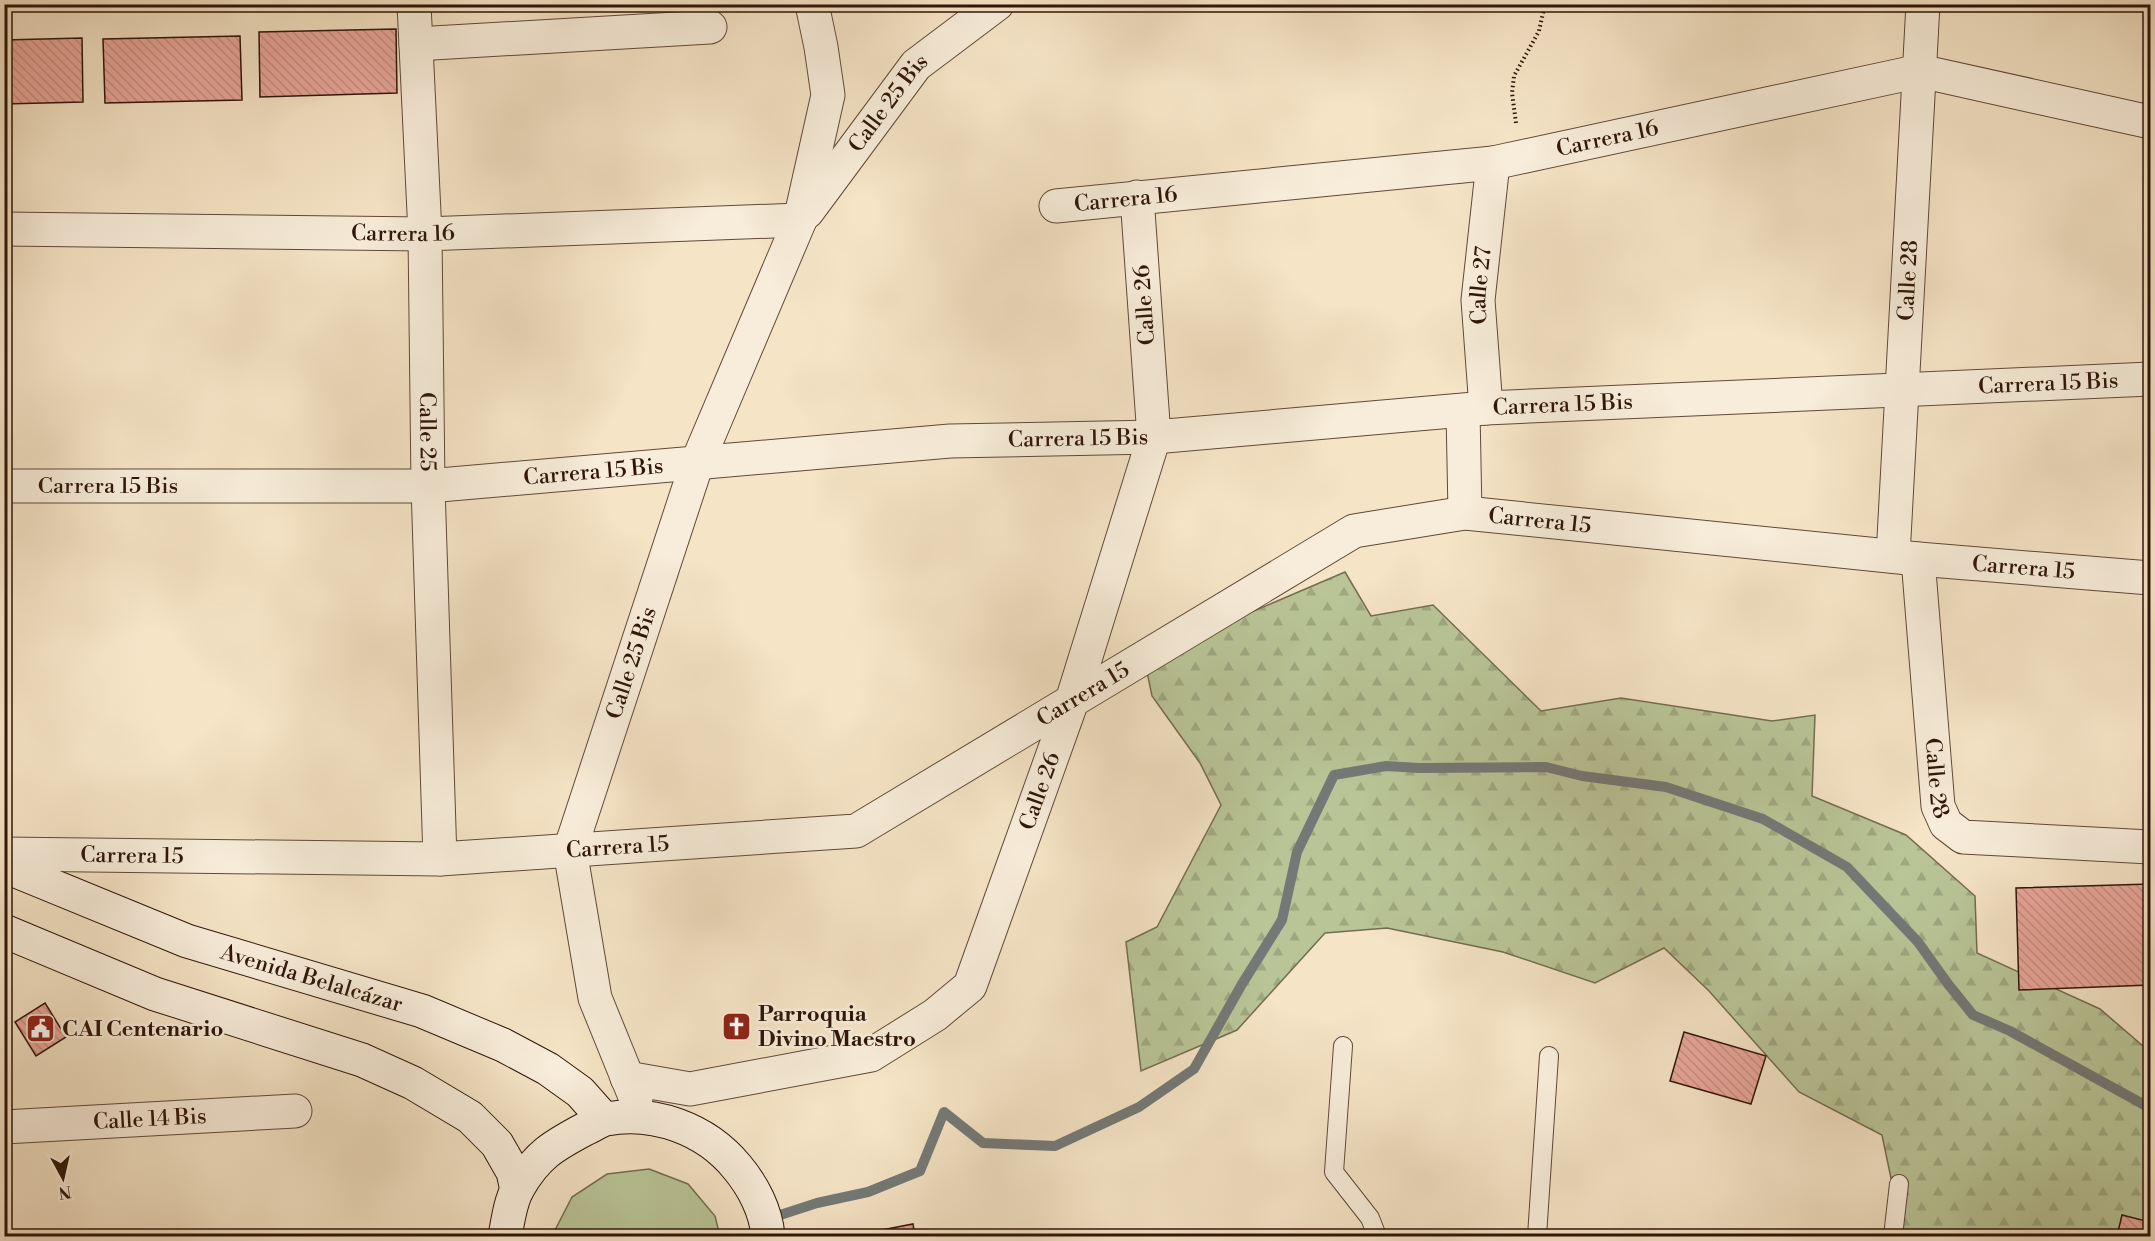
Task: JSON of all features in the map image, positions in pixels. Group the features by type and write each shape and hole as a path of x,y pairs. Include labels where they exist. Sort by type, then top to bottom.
{"street":[{"name":"Calle 25","path":"414,4 425,234 428,486 440,859"},
{"name":"Calle 25 Bis","path":"644,1117 595,998 570,850 697,463 800,220 828,95 812,4"},
{"name":"Calle 25 Bis","path":"800,220 916,65 997,4"},
{"name":"Calle 28","path":"1923,4 1902,390 1906,557 1938,806 1946,824 1963,837 2151,847"},
{"path":"416,44 710,27"},
{"name":"Carrera 16","path":"1056,206 1492,163 1920,71 2151,122"},
{"name":"Calle 27","path":"1465,513 1474,409 1478,300 1492,163"},
{"name":"Calle 26","path":"627,1078 690,1089 871,1055 935,1015 970,986 1072,701 1154,436 1137,197"},
{"name":"Carrera 16","path":"4,230 425,234 800,220"},
{"name":"Carrera 15 Bis","path":"4,486 428,486 950,441 1154,436 1474,409 2151,379"},
{"name":"Carrera 15","path":"4,855 440,859 856,831 1354,531 1465,513 1906,557 2151,578"},
{"name":"Avenida Belalcázar","path":"4,866 187,941 422,1011 503,1045 548,1069 572,1086 604,1119"},
{"path":"4,931 155,994 362,1060 412,1083 470,1117 497,1144 513,1172 517,1190"},
{"name":"Calle 14 Bis","path":"4,1128 295,1112"},
{"path":"505,1236 517,1190 533,1165 553,1146 604,1119 644,1117 681,1126 710,1140 728,1155 749,1181 772,1233"}],"lane":[{"path":"1343,1046 1334,1172 1370,1218 1377,1236"},
{"path":"1537,1236 1549,1056"},
{"path":"1893,1236 1899,1184"}],"path":[{"path":"1524,156 1512,93 1514,76 1539,31 1545,4"}],"green space":[{"path":"1345,572 1371,616 1433,605 1541,711 1621,698 1772,721 1815,715 1812,796 1906,835 1975,896 1977,953 2100,1009 2150,1052 2150,1213 2126,1236 1903,1236 1882,1135 1799,1092 1709,991 1664,948 1595,983 1503,952 1387,928 1325,933 1237,1030 1141,1071 1126,942 1157,927 1221,805 1200,763 1152,696 1144,658"},
{"path":"649,1169 688,1184 715,1216 720,1236 552,1236 572,1197 607,1174"}],"building":[{"path":"396,29 397,93 260,97 259,32"},
{"path":"240,36 242,100 105,103 103,39"},
{"path":"82,38 83,102 4,104 4,40"},
{"path":"2150,884 2150,985 2019,990 2016,888"},
{"name":"CAI Centenario","path":"45,1003 66,1037 36,1056 15,1022"},
{"path":"1684,1032 1766,1056 1751,1104 1670,1081"},
{"path":"2122,1215 2150,1222 2150,1236 2117,1236"},
{"path":"913,1224 915,1236 877,1236 876,1231"}],"waterway":[{"path":"777,1216 817,1203 868,1192 920,1171 944,1112 983,1143 1055,1146 1139,1107 1194,1069 1242,984 1282,920 1297,852 1334,775 1386,766 1546,767 1582,776 1666,787 1763,819 1847,867 1918,942 1973,1015 2010,1031 2150,1108"}],"place":[{"name":"Parroquia Divino Maestro","path":"737,1027"},
{"name":"CAI Centenario","path":"41,1029"}]}
